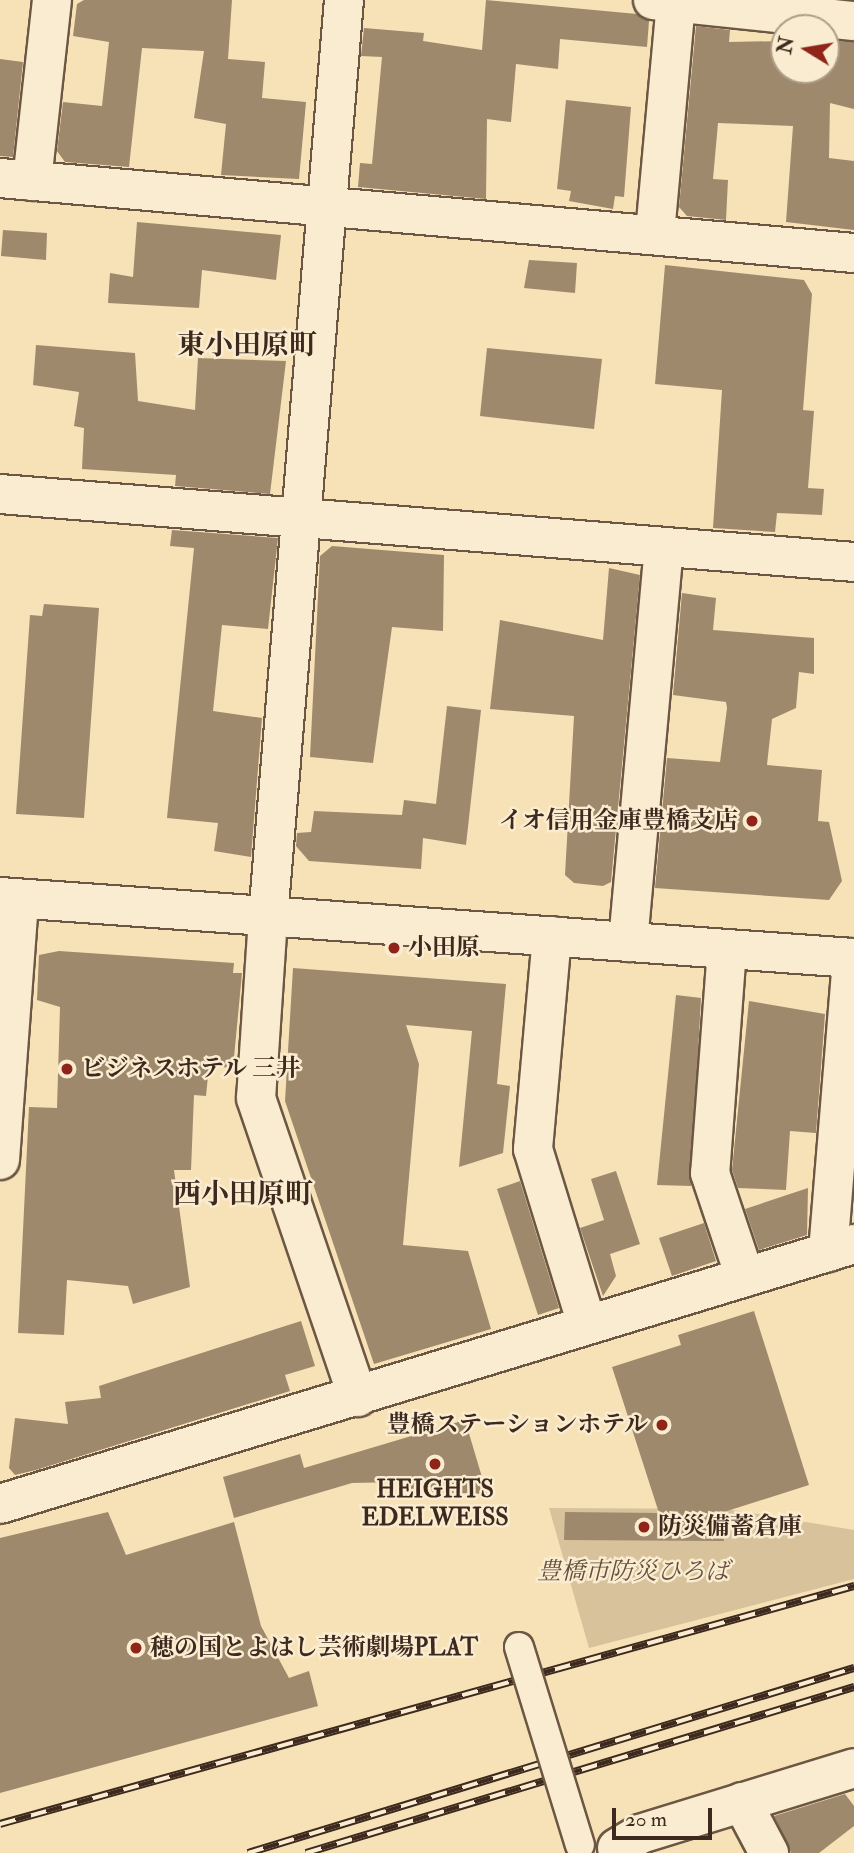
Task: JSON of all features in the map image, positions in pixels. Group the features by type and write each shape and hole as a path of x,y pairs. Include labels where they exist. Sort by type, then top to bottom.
{"street":[{"path":"52,0 16,180 326,210 655,233 854,253"},
{"path":"344,0 268,919 256,1098 358,1397"},
{"path":"655,233 668,1 854,21"},
{"path":"0,495 854,562"},
{"path":"628,942 664,548"},
{"path":"0,1504 841,1248 853,958 268,919 10,898 1,1141"},
{"path":"552,936 533,1149 587,1324"},
{"path":"727,949 710,1173 745,1277"},
{"path":"519,1647 580,1845"},
{"path":"617,1848 640,1834 854,1768"},
{"path":"742,1802 769,1853"}],"green space":[{"name":"豊橋市防災ひろば","path":"549,1508 727,1509 854,1530 854,1579 589,1648"}],"building":[{"path":"84,0 232,0 228,59 265,62 262,98 306,102 299,179 221,175 226,124 194,118 204,51 142,48 129,167 65,162 57,151 63,102 102,106 109,42 73,36 77,4"},
{"path":"486,0 637,14 649,21 647,47 560,39 558,69 516,64 511,122 487,119 486,199 358,187 360,163 372,164 382,57 361,56 364,28 424,33 423,41 482,50"},
{"path":"696,26 730,30 729,42 770,41 770,84 840,84 840,41 854,42 854,109 830,103 829,158 854,161 854,230 786,222 793,126 718,123 713,179 728,180 726,220 687,216 679,207"},
{"path":"0,59 23,62 13,157 0,156"},
{"path":"566,100 631,107 624,197 615,196 613,209 569,201 571,191 557,189"},
{"path":"137,222 281,235 276,280 202,270 199,308 108,303 110,273 133,277"},
{"path":"3,230 47,233 46,260 1,256"},
{"path":"529,260 577,263 575,293 524,288"},
{"path":"665,265 804,280 812,294 803,410 814,411 808,488 824,489 822,515 777,513 775,532 713,528 722,390 655,384"},
{"path":"36,345 135,353 138,401 195,410 198,358 286,361 270,494 175,486 176,475 82,469 84,428 74,426 79,392 33,385"},
{"path":"487,348 602,359 594,429 480,416"},
{"path":"172,530 278,538 268,629 222,625 213,711 262,718 251,857 214,851 218,823 167,818 194,548 170,546"},
{"path":"332,546 444,555 443,631 392,627 373,763 310,757 320,556"},
{"path":"609,568 640,575 611,882 603,886 574,883 565,875 574,716 490,709 500,620 603,640"},
{"path":"682,593 716,598 713,630 814,638 814,674 799,672 796,708 772,719 767,765 822,770 818,821 829,822 842,881 829,900 655,888 667,758 720,762 727,708 726,702 673,695"},
{"path":"44,604 99,608 84,818 16,814 30,615 42,616"},
{"path":"447,706 481,710 466,845 423,838 421,869 309,861 296,846 297,833 311,832 314,811 402,815 404,800 436,804"},
{"path":"59,951 234,963 233,973 242,973 233,1068 209,1066 206,1096 194,1095 191,1170 174,1170 190,1287 133,1304 128,1286 67,1280 64,1335 18,1333 29,1107 57,1108 60,1007 37,1000 39,955"},
{"path":"293,968 506,984 497,1084 510,1086 503,1153 459,1167 472,1031 406,1025 419,1064 403,1245 468,1251 491,1329 374,1364 285,1101"},
{"path":"676,995 701,998 691,1186 657,1185"},
{"path":"749,1001 825,1014 816,1133 790,1131 786,1190 738,1188 732,1170"},
{"path":"616,1171 640,1244 610,1254 616,1276 603,1296 580,1228 604,1220 591,1179"},
{"path":"520,1181 559,1308 538,1315 497,1189"},
{"path":"808,1188 807,1235 759,1250 745,1209"},
{"path":"704,1223 716,1261 672,1276 659,1238"},
{"path":"754,1311 809,1485 724,1512 724,1541 564,1540 565,1512 659,1513 612,1367 681,1345 678,1335"},
{"path":"301,1321 315,1366 285,1375 290,1391 36,1470 15,1475 9,1468 15,1418 68,1424 65,1402 101,1398 99,1386"},
{"path":"465,1420 487,1494 432,1492 430,1485 399,1492 397,1482 352,1483 234,1518 223,1477 300,1454 304,1468"},
{"name":"穂の国とよはし芸術劇場PLAT","path":"108,1512 126,1555 234,1522 261,1626 289,1678 309,1671 318,1706 0,1793 0,1538"},
{"path":"845,1794 854,1806 854,1826 819,1853 791,1853 774,1816"}],"railway":[{"path":"0,1824 854,1586"},
{"path":"248,1853 854,1668"},
{"path":"306,1853 854,1687"}],"place":[{"name":"イオ信用金庫豊橋支店","path":"752,821"},
{"name":"小田原","path":"394,948"},
{"name":"ビジネスホテル 三井","path":"67,1069"},
{"name":"豊橋ステーションホテル","path":"662,1425"},
{"name":"HEIGHTS EDELWEISS","path":"435,1464"},
{"name":"防災備蓄倉庫","path":"644,1527"},
{"name":"穂の国とよはし芸術劇場PLAT","path":"136,1648"}],"district":[{"name":"東小田原町","path":"247,346"},
{"name":"西小田原町","path":"243,1195"}]}
